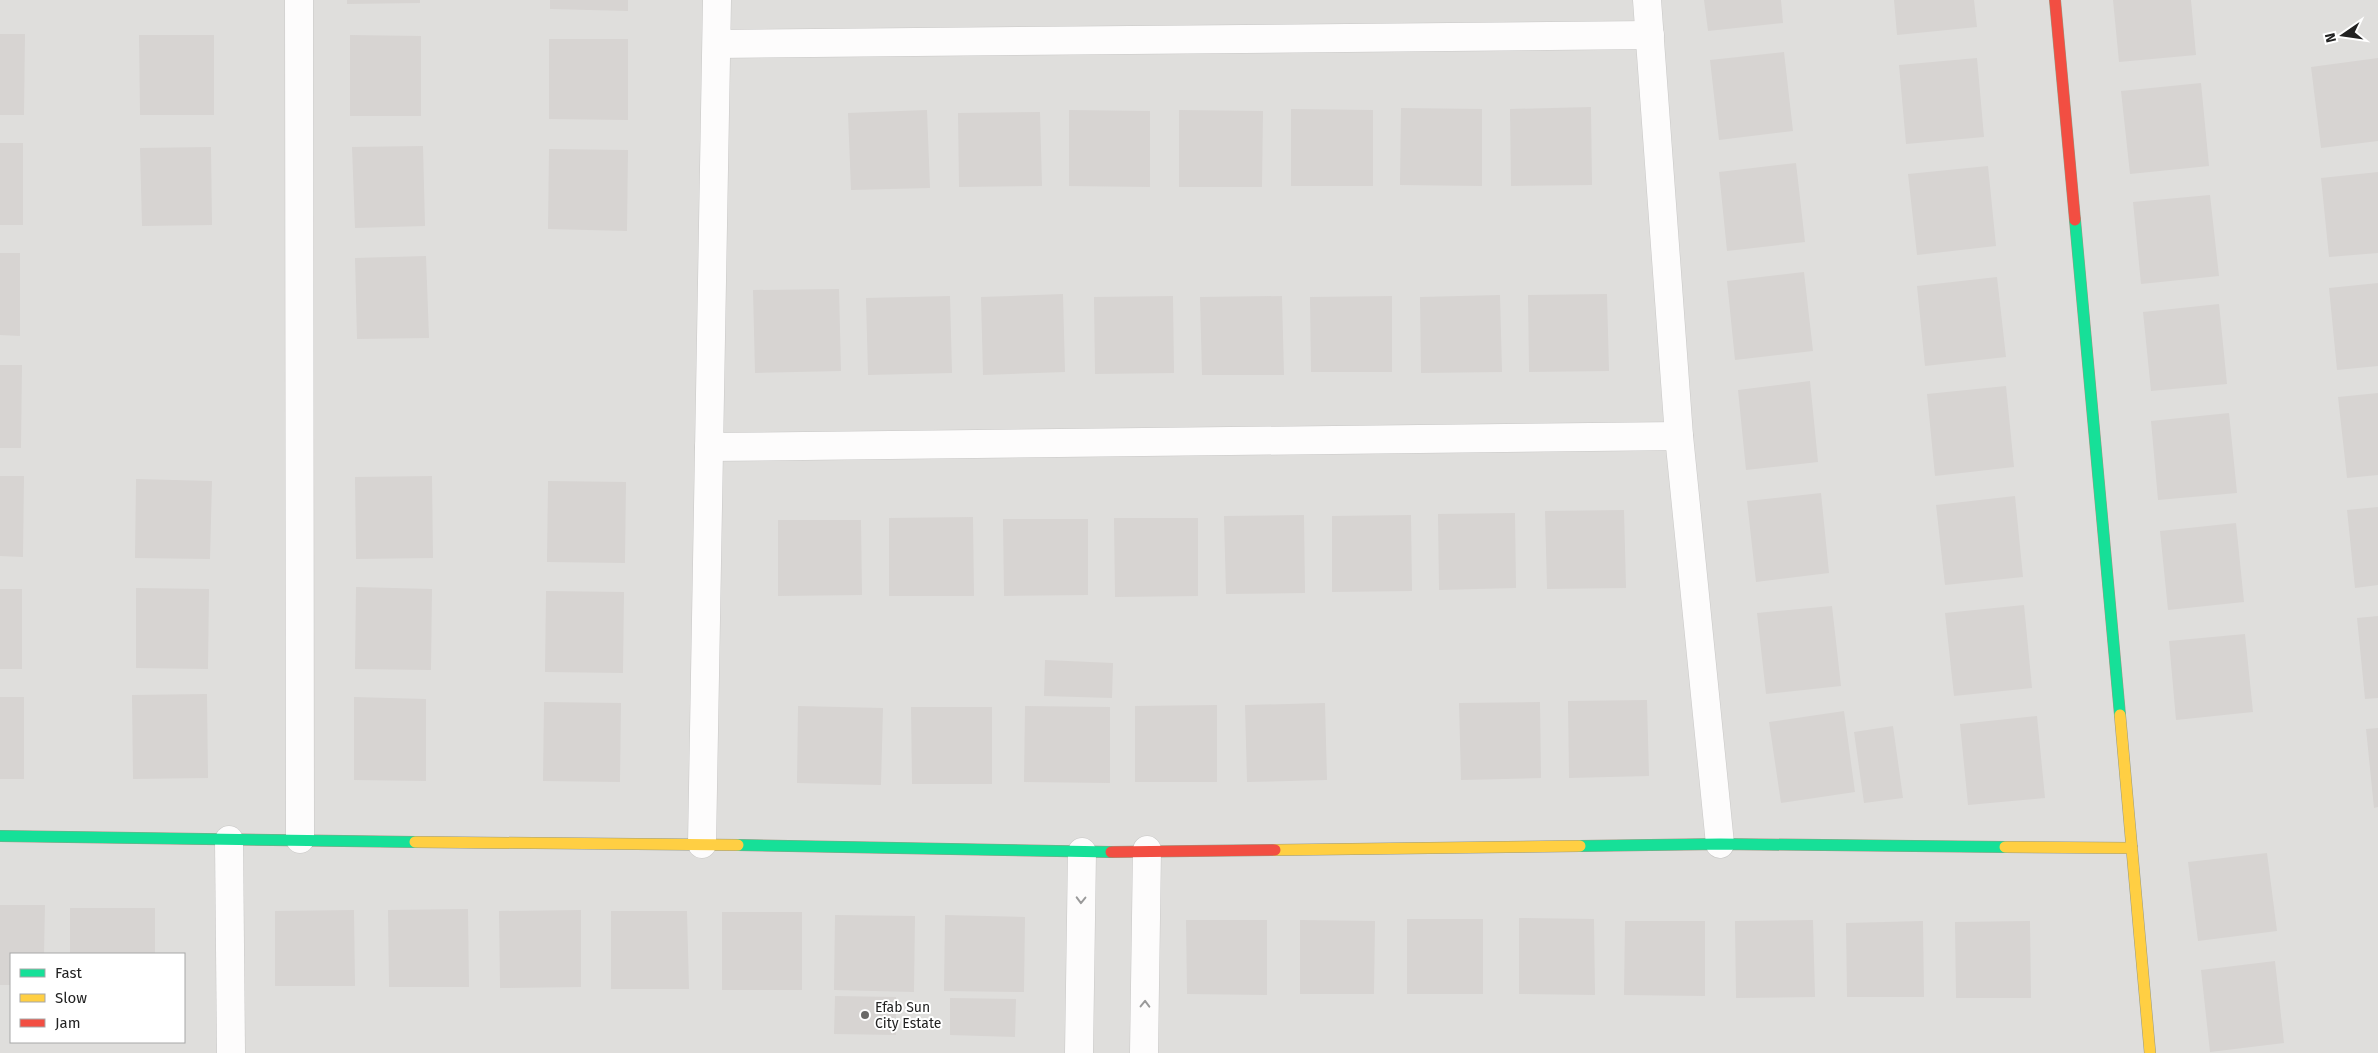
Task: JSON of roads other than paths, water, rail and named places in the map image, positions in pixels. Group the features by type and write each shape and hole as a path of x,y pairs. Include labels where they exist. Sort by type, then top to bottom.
{"street":[{"path":"299,0 300,839"},
{"path":"702,844 717,0"},
{"path":"1647,0 1679,436 1720,844"},
{"path":"2055,0 2150,1053"},
{"path":"716,44 1650,35"},
{"path":"709,448 1679,436"},
{"path":"0,836 702,844 1082,852 1720,844 2132,848"},
{"path":"229,840 231,1053"},
{"path":"1144,1053 1147,850"},
{"path":"1079,1053 1082,852"}],"place":[{"name":"Efab Sun City Estate","path":"865,1015"}]}
